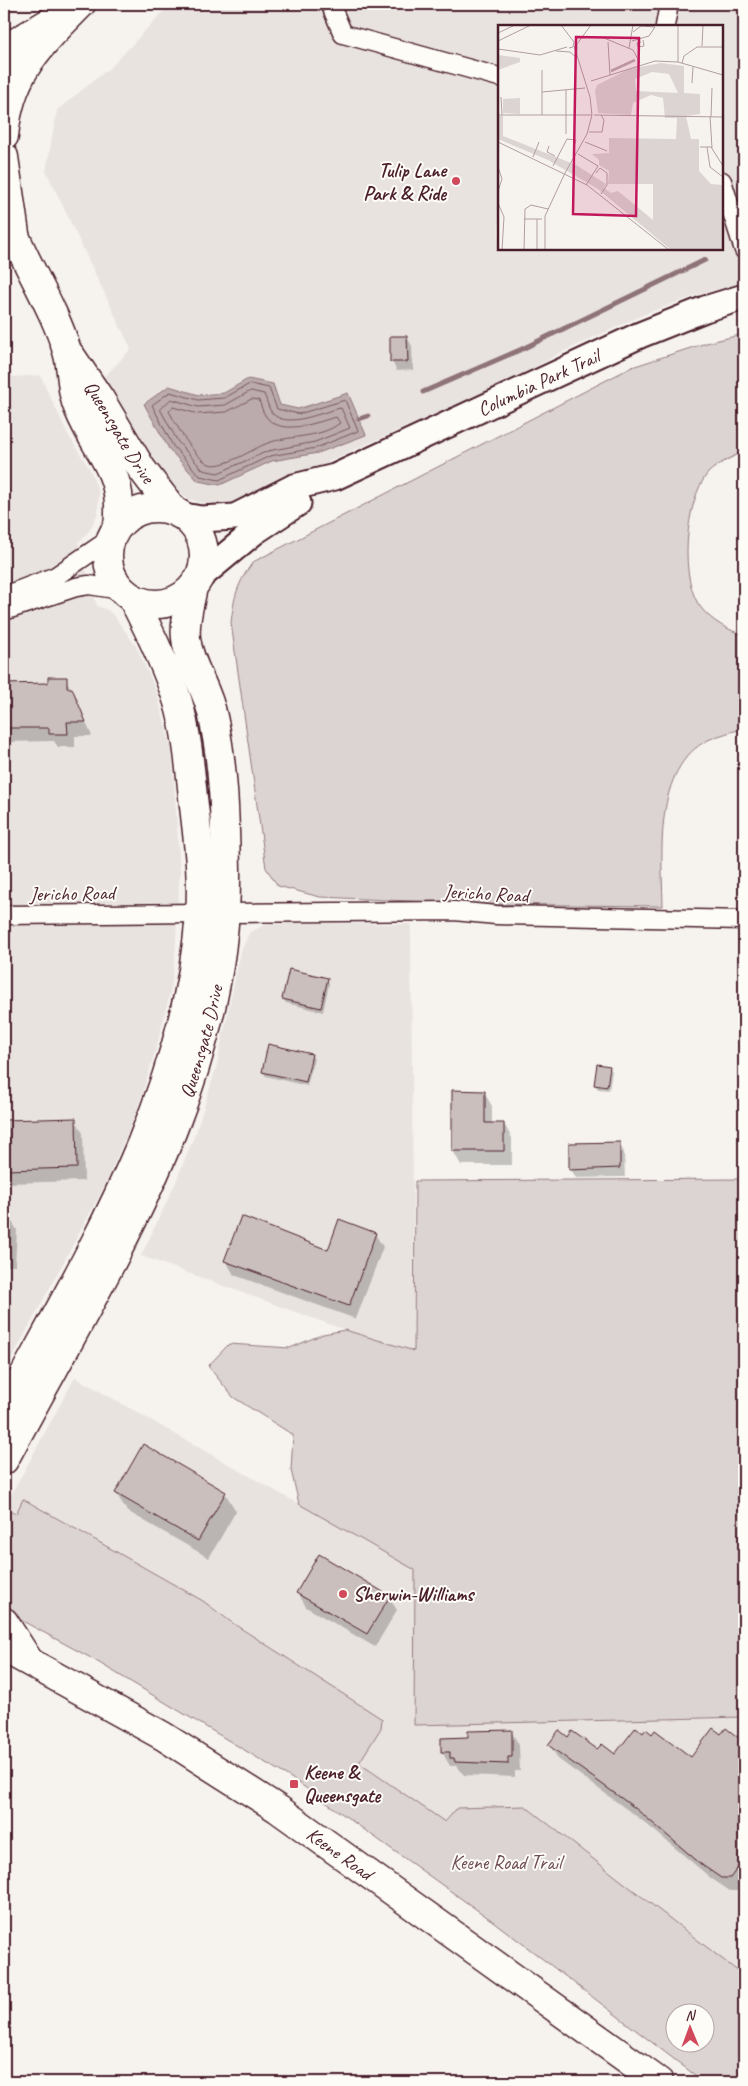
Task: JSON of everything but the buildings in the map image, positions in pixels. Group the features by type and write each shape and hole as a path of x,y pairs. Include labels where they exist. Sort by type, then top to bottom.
{"main road":[{"path":"4,56 18,41 80,4"},
{"path":"4,136 8,106 18,78 46,40 80,4"},
{"path":"4,157 8,232"},
{"name":"Queensgate Drive","path":"4,208 8,232 48,304 67,352 100,399 141,468 179,513"},
{"name":"Columbia Park Trail","path":"179,513 201,519 235,517 294,487 335,477 640,335 705,309 744,297"},
{"name":"Queensgate Drive","path":"67,352 72,389 78,410 116,480 119,498 114,533"},
{"name":"Columbia Park Trail","path":"197,582 254,532 312,495 335,477"},
{"path":"127,594 159,605 172,602 184,596 197,582 205,556 201,537 194,525 179,513 158,507 143,509 129,516 114,533 108,553 108,566 113,579 127,594 164,663 178,704 188,752 198,841 213,905 218,912 213,913"},
{"name":"Queensgate Drive","path":"4,1460 144,1196 173,1132 205,1030 213,913 224,826 216,731 210,705 190,655 186,635 197,582"},
{"name":"Queensgate Drive","path":"4,1412 92,1248 148,1131 182,1022 194,963 213,913"},
{"path":"4,1622 30,1662"},
{"name":"Keene Road","path":"4,1648 163,1736 278,1809 659,2082"}],"street":[{"path":"665,25 668,4"},
{"path":"331,6 343,34 498,77"},
{"path":"723,184 744,250"},
{"path":"4,596 56,576 114,533"},
{"path":"4,611 76,587 89,586 127,594"},
{"name":"Jericho Road","path":"4,915 454,911 496,915 744,920"}],"shaded area":[{"path":"170,4 744,4 744,282 700,294 645,314 556,355 516,379 331,460 319,471 252,498 217,507 188,499 164,478 153,464 102,379 131,349 46,171 57,110 112,66"},
{"path":"4,358 13,377 40,375 69,436 91,471 99,493 98,513 90,530 78,543 97,606 108,610 115,617 136,646 156,690 172,750 180,871 175,958 171,989 158,1042 138,1108 104,1187 4,1373"},
{"path":"289,923 411,924 414,1352 345,1330 141,1256 175,1184 197,1129 216,1068 241,951 249,933 264,925"},
{"path":"75,1377 415,1570 414,1724 744,1717 744,1976 525,1806 457,1808 445,1822 359,1763 381,1728 212,1607 24,1499 16,1514 4,1508"}],"green space":[{"path":"744,334 744,451 708,473 700,485 690,521 687,561 694,597 702,609 721,625 744,635 744,728 708,740 690,753 678,770 669,791 664,814 662,838 663,906 476,904 320,897 278,886 266,868 231,623 237,591 243,577 253,562 632,367 706,343"},
{"path":"744,1179 744,1717 414,1725 415,1570 299,1504 291,1470 293,1435 233,1397 208,1366 229,1344 290,1348 323,1334 345,1330 414,1351 415,1181"},
{"name":"Keene Road Trail","path":"23,1499 203,1601 234,1624 382,1719 381,1728 359,1763 445,1822 457,1808 525,1806 744,1976 744,2082 704,2082 667,2054 716,2054 716,2004 666,2004 666,2053 494,1922 296,1781 91,1658 4,1611 4,1508 16,1514"}],"water":[{"path":"248,379 273,384 280,405 298,409 348,393 366,435 318,453 272,461 220,485 198,481 169,449 144,404 169,386 199,395 224,393"}],"waterway":[{"path":"423,392 522,349 705,260"},
{"path":"359,419 368,416"}],"place":[{"name":"Tulip Lane Park & Ride","path":"456,181"},
{"name":"Sherwin-Williams","path":"343,1594"},
{"name":"Keene & Queensgate","path":"294,1784"}]}
